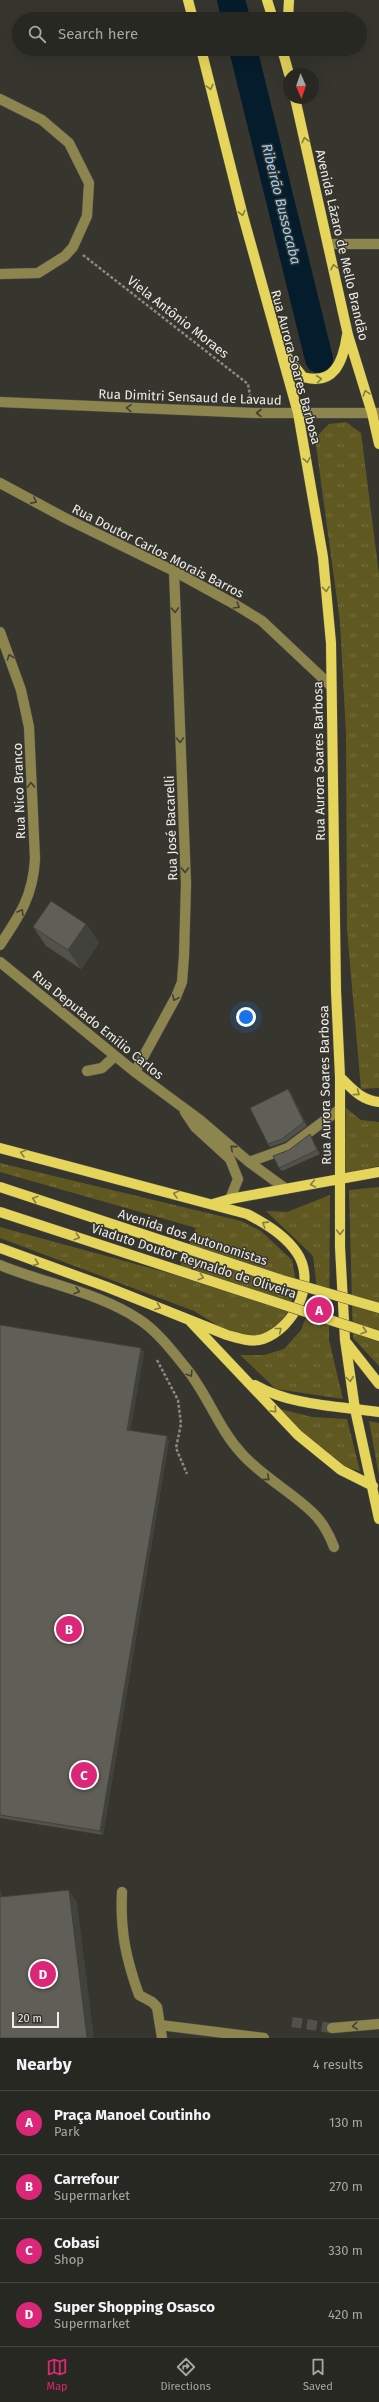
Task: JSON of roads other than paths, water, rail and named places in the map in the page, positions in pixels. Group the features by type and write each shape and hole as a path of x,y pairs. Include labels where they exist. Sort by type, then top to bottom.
{"main road":[{"path":"188,0 191,12"},
{"path":"267,0 271,12"},
{"path":"288,12 289,0"},
{"name":"Rua Aurora Soares Barbosa","path":"203,56 244,223 281,348 298,413 323,557 330,636 336,991 340,1077 339,1179 345,1340 355,1409 379,1519"},
{"path":"284,56 287,68"},
{"name":"Avenida Lázaro de Mello Brandão","path":"296,104 329,244 348,335 376,413 379,444"},
{"path":"281,348 303,377 320,380 331,375 338,364 348,335"},
{"path":"340,1077 356,1093 368,1101 379,1102"},
{"path":"0,1148 213,1204 247,1214 266,1223 289,1243 298,1254 304,1273 303,1292 292,1318 277,1333 262,1340 245,1340 227,1335 0,1248"},
{"path":"213,1204 230,1198 379,1172"},
{"name":"Avenida dos Autonomistas","path":"0,1187 282,1280 379,1308"},
{"name":"Viaduto Doutor Reynaldo de Oliveira","path":"0,1212 379,1336"},
{"path":"188,1319 298,1435 341,1470 373,1486"},
{"path":"345,1340 379,1384"},
{"path":"248,1381 265,1391 311,1404 379,1412"}],"street":[{"path":"0,99 42,120 69,143 88,183 87,216 73,248 65,256 38,273 0,274"},
{"path":"329,244 379,244"},
{"name":"Rua Dimitri Sensaud de Lavaud","path":"0,402 254,413 376,413"},
{"name":"Rua Doutor Carlos Morais Barros","path":"0,482 66,518 174,571 262,621 331,686"},
{"name":"Rua José Bacarelli","path":"135,1072 176,997 182,982 186,884 174,571"},
{"name":"Rua Nico Branco","path":"0,632 21,690 29,727 34,881 27,902 0,945"},
{"name":"Rua Deputado Emílio Carlos","path":"0,962 135,1072 200,1120 249,1162 286,1189"},
{"path":"88,1071 102,1068 115,1056"},
{"name":"Rua Deputado Emílio Carlos","path":"181,1107 195,1127 230,1159 238,1179 230,1198"},
{"path":"249,1162 288,1148 340,1109"},
{"path":"0,1265 28,1277 78,1291 114,1305 142,1321 166,1344 188,1370 221,1428 242,1454 266,1477 312,1512 327,1530 334,1547"},
{"path":"122,1892 121,1920 127,1960 139,1995 157,2007 162,2038"},
{"path":"332,2028 379,2024"},
{"path":"160,2025 198,2033 264,2038"}],"waterway":[{"name":"Ribeirão Bussocaba","path":"231,0 234,12"},
{"name":"Ribeirão Bussocaba","path":"245,56 319,359"}],"tunnel":[{"path":"292,2022 332,2028"}],"place":[{"name":"Praça Manoel Coutinho","path":"319,1310"},
{"name":"Carrefour","path":"69,1629"},
{"name":"Cobasi","path":"84,1775"},
{"name":"Super Shopping Osasco","path":"43,1974"}]}
